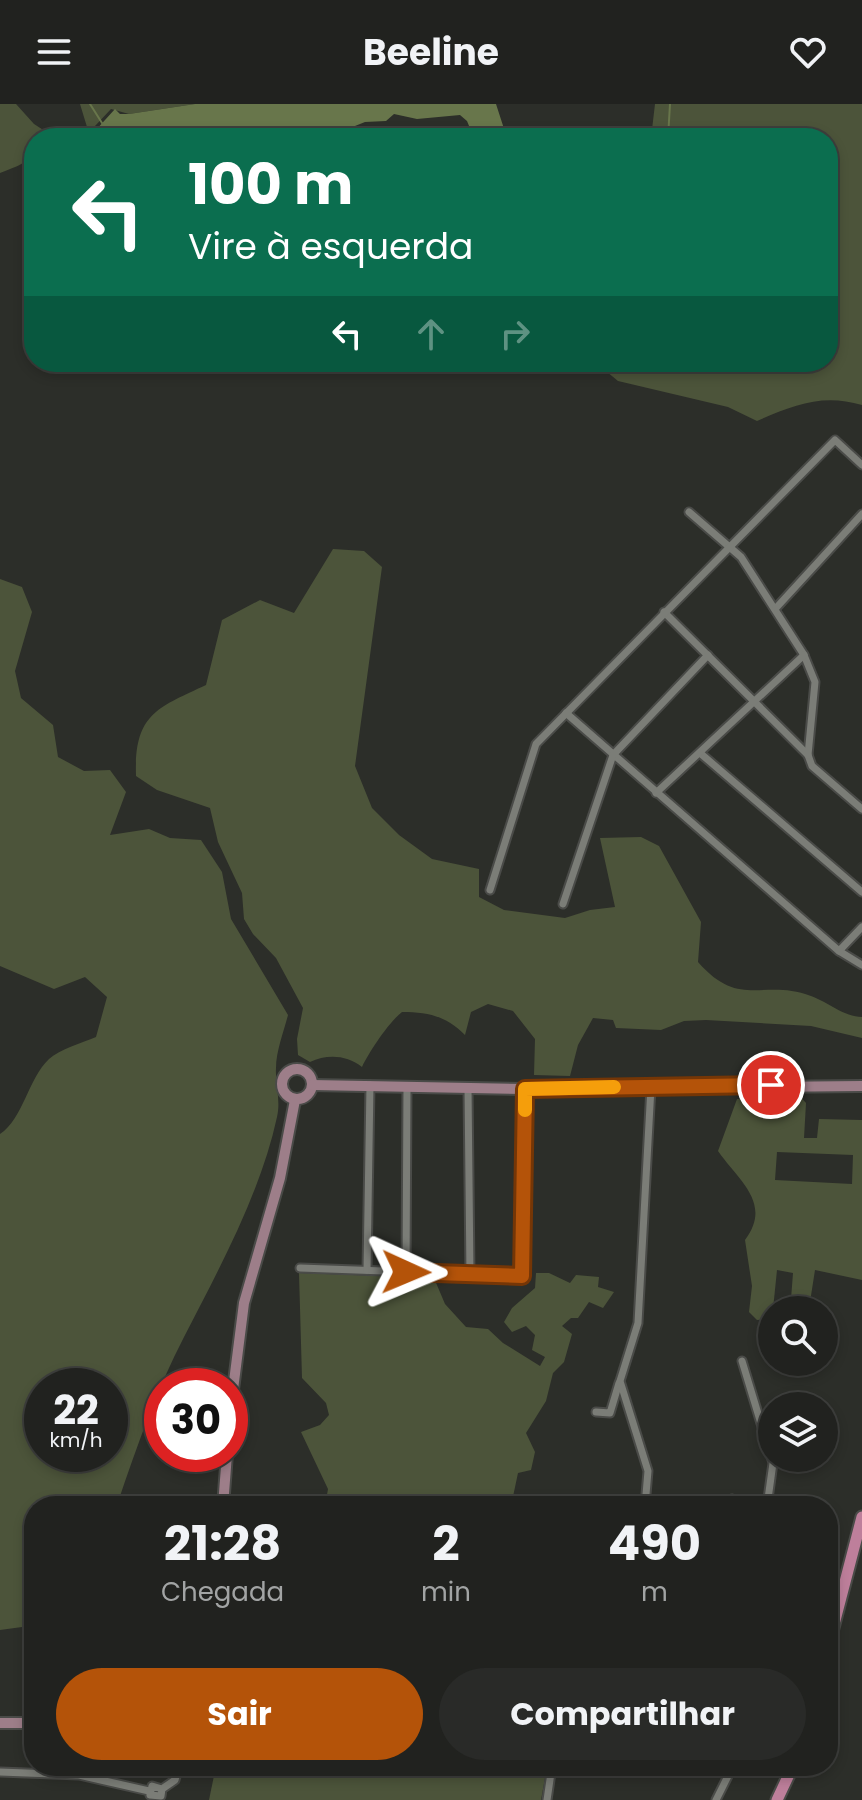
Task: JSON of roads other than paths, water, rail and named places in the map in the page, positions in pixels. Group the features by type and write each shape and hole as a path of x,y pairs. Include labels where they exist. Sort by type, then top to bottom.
{"main road":[{"path":"838,1609 862,1517"},
{"path":"777,1800 788,1776"}],"street":[{"path":"490,890 536,744 728,545 835,440 862,465"},
{"path":"689,512 741,557 804,655 815,682 808,755"},
{"path":"776,608 862,514"},
{"path":"664,612 808,755 812,766 862,809"},
{"path":"563,904 613,755 708,655"},
{"path":"656,793 804,655"},
{"path":"566,713 839,951 862,965"},
{"path":"700,753 862,892"},
{"path":"839,951 862,927"},
{"path":"295,1100 282,1089 287,1073 304,1071 312,1085"},
{"path":"312,1085 525,1089 862,1086"},
{"path":"295,1100 307,1096 312,1085"},
{"path":"367,1270 370,1085"},
{"path":"406,1272 407,1086"},
{"path":"596,1412 610,1413 638,1323 651,1087"},
{"path":"468,1088 470,1274"},
{"path":"300,1268 522,1276 525,1089"},
{"path":"235,1368 241,1318 280,1178 295,1100"},
{"path":"742,1361 773,1463 768,1496"},
{"path":"620,1381 648,1471 646,1496"},
{"path":"224,1496 226,1472"},
{"path":"0,1723 24,1723"},
{"path":"0,1772 24,1773"},
{"path":"83,1776 149,1791 156,1799 176,1776"},
{"path":"547,1800 550,1776"},
{"path":"716,1800 728,1776"},
{"path":"149,1791 154,1785 162,1789"}],"waterway":[{"path":"90,104 102,123"},
{"path":"669,128 670,104"}]}
